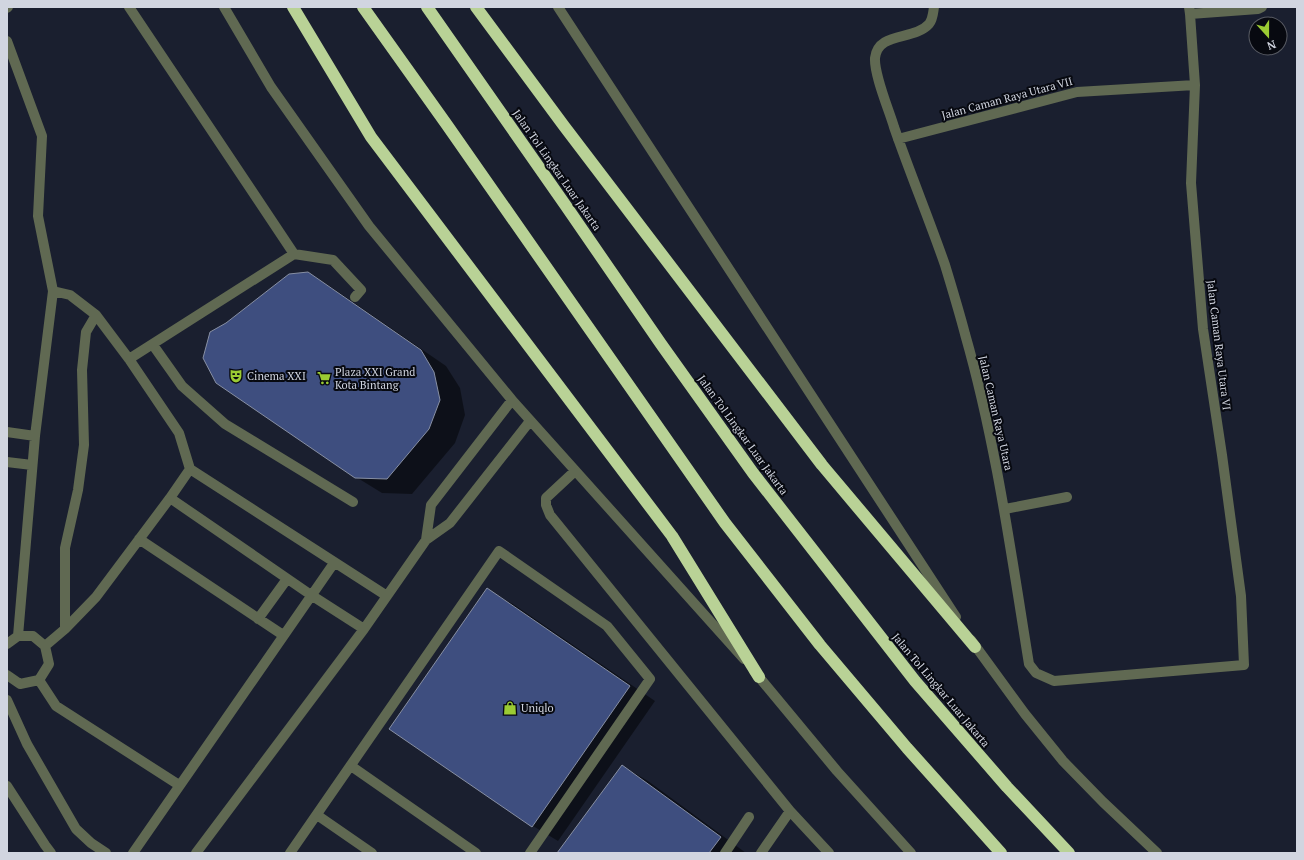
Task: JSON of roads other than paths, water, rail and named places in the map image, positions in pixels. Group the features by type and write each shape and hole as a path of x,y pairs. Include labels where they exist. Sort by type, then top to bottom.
{"highway":[{"path":"293,7 370,137 672,536 759,676"},
{"path":"363,7 724,523 820,645 896,736 1001,853"},
{"name":"Jalan Tol Lingkar Luar Jakarta","path":"427,7 661,344 753,473 915,681 1007,788 1069,853"},
{"path":"476,7 822,465 975,646"}],"street":[{"path":"129,7 294,254"},
{"path":"224,7 271,87 369,226 530,421 759,676 837,771 911,853"},
{"path":"558,7 975,646 1020,708 1063,761 1103,802 1157,853"},
{"name":"Jalan Caman Raya Utara","path":"934,7 933,16 929,24 922,29 888,40 881,45 877,51 875,60 876,68 898,139 945,265 966,335 983,405 1005,509 1029,664 1036,673 1054,681 1230,666"},
{"name":"Jalan Caman Raya Utara VI","path":"1230,666 1244,665 1240,596 1222,455 1203,329 1191,183 1195,85 1190,10 1258,9 1262,7"},
{"path":"7,41 42,136 38,216 53,291 32,465 18,636"},
{"name":"Jalan Caman Raya Utara VII","path":"898,139 1077,92 1195,85"},
{"path":"129,359 294,254 332,260 361,290 355,297"},
{"path":"53,291 70,295 96,315 129,359 179,433 190,468 386,596"},
{"path":"65,629 65,548 78,490 84,445 82,370 86,332 96,315"},
{"path":"153,345 182,386 225,424 353,502"},
{"path":"426,540 430,505 512,400"},
{"path":"196,853 364,629 426,540 450,523 530,421"},
{"path":"7,432 35,436"},
{"path":"7,462 32,465"},
{"path":"45,646 65,629 96,597 170,498 190,468"},
{"path":"575,471 546,498 546,506 550,516 790,811 829,853"},
{"path":"1005,509 1067,496"},
{"path":"170,498 287,579 364,629"},
{"path":"140,539 284,635"},
{"path":"290,853 500,551 607,626 650,679 530,853"},
{"path":"133,853 334,563"},
{"path":"258,619 287,579"},
{"path":"7,644 18,636 33,636 45,646 49,664 39,680 20,684 7,675"},
{"path":"39,680 56,706 179,785"},
{"path":"7,700 27,744 76,830 91,844 106,853"},
{"path":"351,766 476,853"},
{"path":"7,786 44,845 51,853"},
{"path":"761,853 790,811"},
{"path":"317,815 372,853"},
{"path":"725,853 749,817"}],"place":[{"name":"Cinema XXI","path":"236,376"},
{"name":"Plaza XXI Grand Kota Bintang","path":"324,378"},
{"name":"Uniqlo","path":"510,708"}]}
